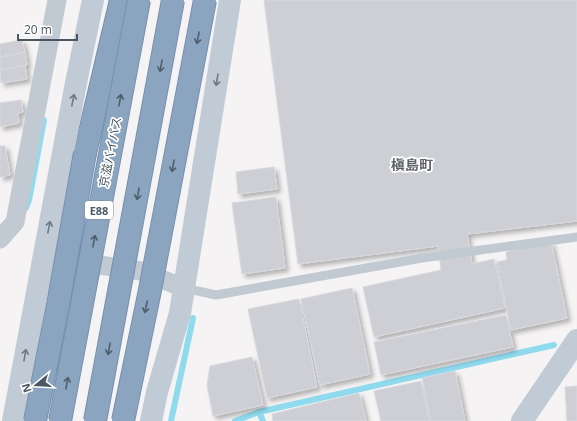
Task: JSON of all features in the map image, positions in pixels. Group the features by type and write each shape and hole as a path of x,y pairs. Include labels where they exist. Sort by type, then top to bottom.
{"highway":[{"path":"35,421 58,305 85,153 121,0"},
{"name":"京滋バイパス","path":"60,421 139,0"},
{"path":"95,421 173,0"},
{"path":"123,421 150,290 205,0"}],"street":[{"path":"0,239 16,222 57,0"},
{"path":"13,421 93,0"},
{"path":"151,421 180,313 230,0"},
{"path":"43,257 141,271 184,288"},
{"path":"522,421 577,340"}],"lane":[{"path":"184,288 216,295 422,258 577,237"}],"building":[{"path":"264,0 577,0 577,221 467,234 472,264 494,259 505,308 374,337 363,287 441,270 438,246 298,264"},
{"path":"22,40 25,52 0,57 0,44"},
{"path":"25,52 27,65 0,70 0,57"},
{"path":"25,65 27,79 1,83 0,70"},
{"path":"21,100 23,112 18,113 19,123 0,127 0,103"},
{"path":"0,146 5,146 10,175 0,177"},
{"path":"274,167 277,189 238,194 236,172"},
{"path":"276,197 285,268 242,274 232,203"},
{"path":"551,242 567,318 511,330 497,262 507,260 506,252"},
{"path":"352,288 370,374 320,385 301,299"},
{"path":"299,299 317,387 267,398 248,309"},
{"path":"506,315 513,347 381,375 374,342"},
{"path":"252,357 263,405 213,416 207,385 210,366"},
{"path":"455,371 465,421 431,421 422,378"},
{"path":"421,381 429,421 381,421 374,391"},
{"path":"577,386 577,421 567,421 565,387"},
{"path":"359,393 366,421 273,421 272,414"}],"waterway":[{"path":"26,208 29,200 44,120"},
{"path":"171,421 193,318"},
{"path":"235,421 259,412 554,345"},
{"path":"259,412 263,421"}],"district":[{"name":"槇島町","path":"412,164"}]}
